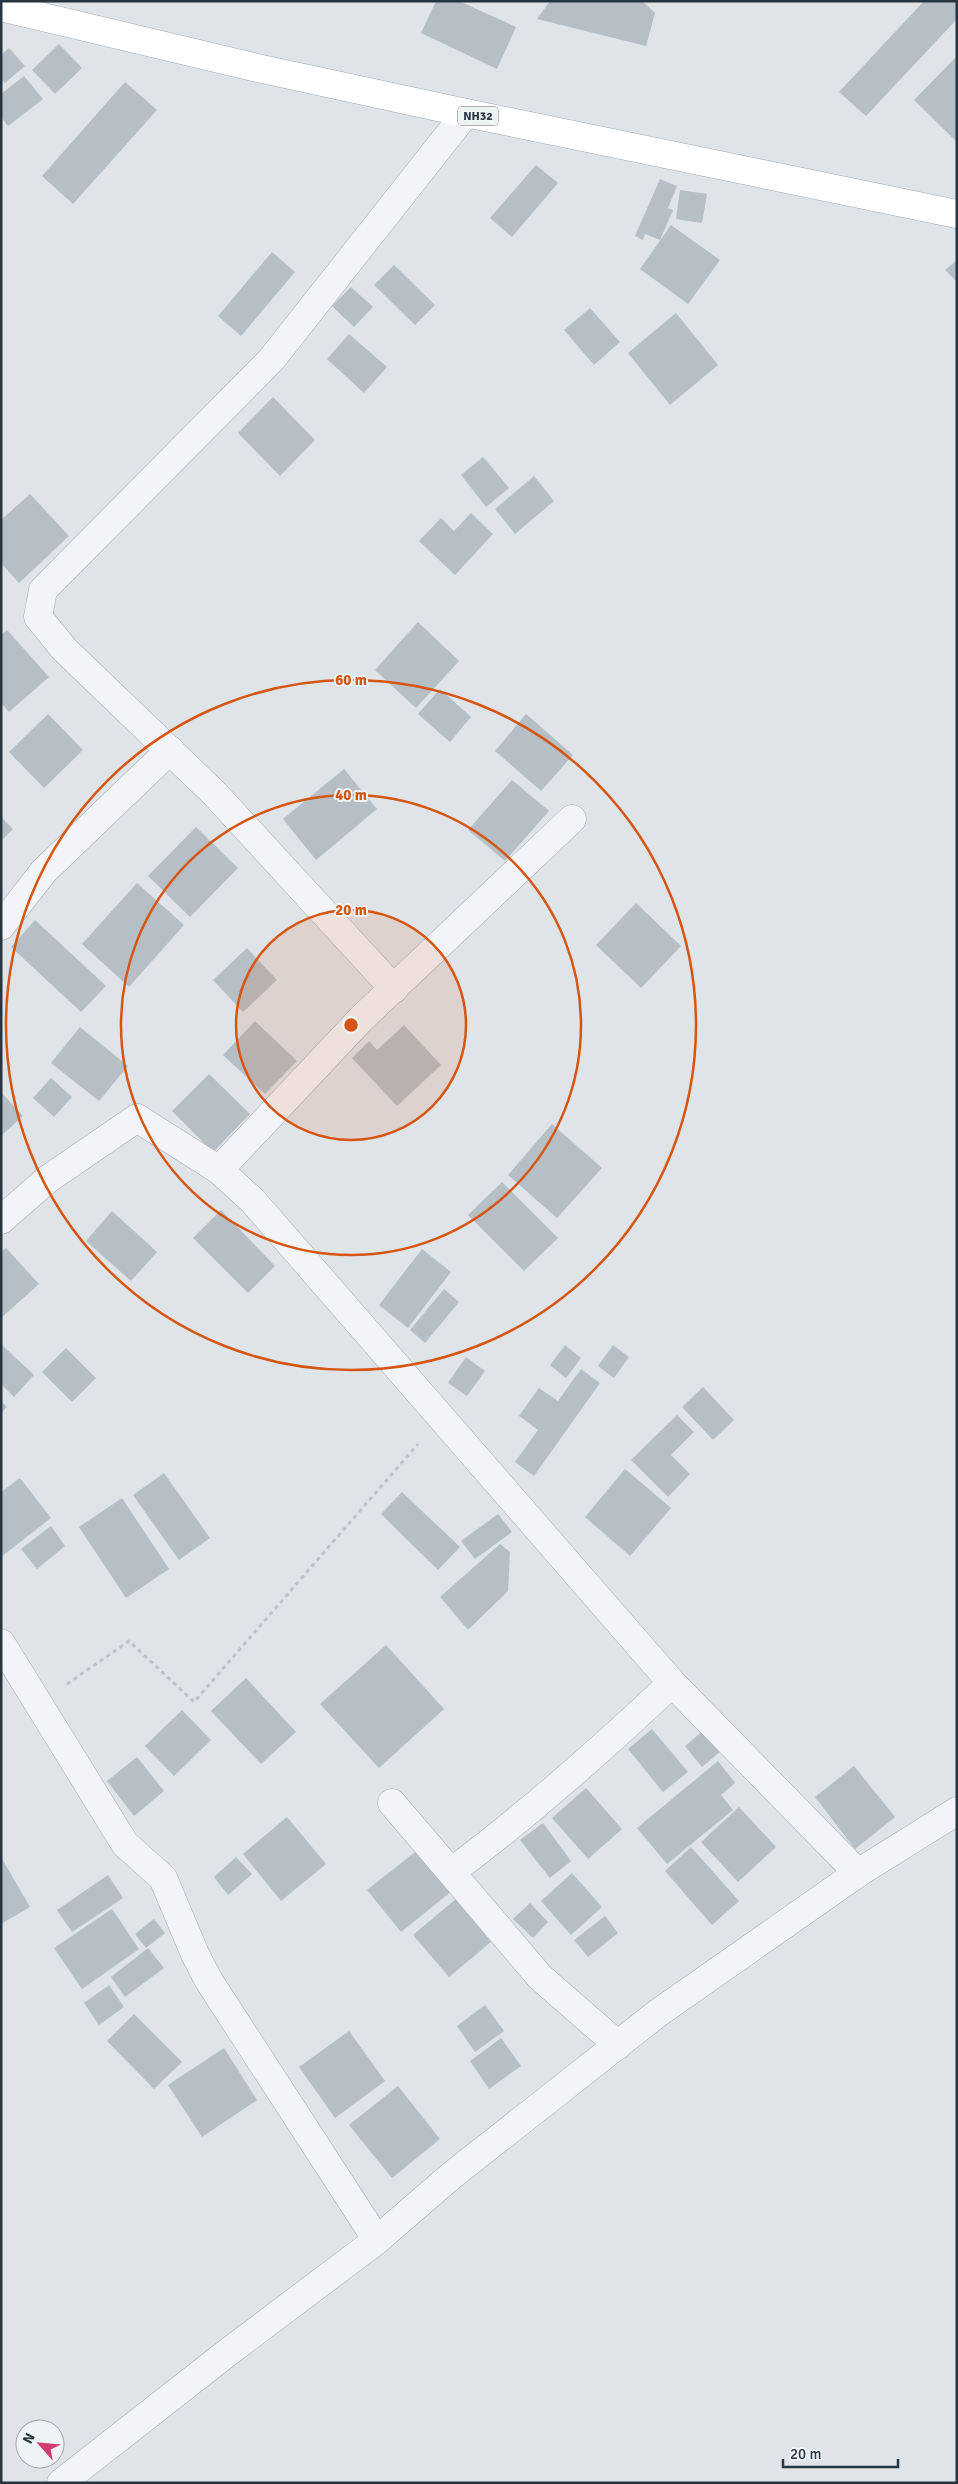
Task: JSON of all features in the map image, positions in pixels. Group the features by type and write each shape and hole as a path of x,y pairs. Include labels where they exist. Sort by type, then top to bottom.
{"main road":[{"name":"NH32","path":"1,7 262,69 466,114 957,214"}],"street":[{"path":"394,989 215,794 64,649 38,617 43,590 271,360 466,114"},
{"path":"1,926 44,871 170,750"},
{"path":"219,1170 361,1019 572,819"},
{"path":"1,1220 48,1179 137,1118 219,1170 253,1201 672,1683 858,1873"},
{"path":"1,1643 124,1844 162,1878 195,1954 209,1981 377,2240"},
{"path":"451,1872 512,1826 584,1765 672,1683"},
{"path":"392,1803 540,1977 618,2045"},
{"path":"61,2483 227,2353 377,2240 451,2176 658,2013 858,1873 957,1811"}],"path":[{"path":"38,1704 129,1641 194,1702 441,1418"}],"building":[{"path":"436,1 459,1 516,27 497,69 421,33"},
{"path":"550,1 642,1 655,13 646,46 537,19"},
{"path":"924,1 957,1 957,19 866,116 839,92"},
{"path":"59,44 82,68 55,94 32,70"},
{"path":"9,48 25,66 5,83 1,79 1,55"},
{"path":"957,56 957,142 914,100"},
{"path":"24,76 43,99 8,126 1,117 1,94"},
{"path":"125,82 157,110 73,204 42,176"},
{"path":"536,165 558,183 512,237 490,218"},
{"path":"660,179 677,186 668,208 673,210 660,240 645,234 643,240 635,236"},
{"path":"680,190 707,194 702,223 676,219"},
{"path":"671,225 720,260 688,304 640,269"},
{"path":"272,252 295,272 241,336 218,316"},
{"path":"957,260 957,282 945,270"},
{"path":"394,265 435,305 415,325 374,285"},
{"path":"351,287 373,307 354,327 332,306"},
{"path":"590,308 620,342 594,365 564,330"},
{"path":"676,313 718,365 670,405 628,353"},
{"path":"349,334 387,367 364,393 327,359"},
{"path":"273,397 315,440 280,476 238,433"},
{"path":"483,457 509,488 486,507 461,475"},
{"path":"534,476 554,501 515,534 495,509"},
{"path":"30,494 69,536 19,583 1,563 1,520"},
{"path":"471,513 493,534 455,575 419,541 441,518 454,531"},
{"path":"418,622 459,661 416,708 375,670"},
{"path":"7,630 49,677 9,712 1,703 1,635"},
{"path":"440,689 471,717 450,742 418,714"},
{"path":"48,714 83,750 44,788 9,752"},
{"path":"526,714 573,755 541,791 495,751"},
{"path":"344,769 377,809 316,860 283,819"},
{"path":"512,780 549,811 505,861 468,830"},
{"path":"1,817 13,829 1,841"},
{"path":"196,827 238,868 190,917 148,876"},
{"path":"137,883 184,925 129,987 82,944"},
{"path":"636,903 681,946 641,988 596,945"},
{"path":"35,920 106,986 81,1012 11,947"},
{"path":"247,948 277,980 243,1012 213,980"},
{"path":"255,1021 297,1061 265,1094 223,1055"},
{"path":"404,1025 441,1065 397,1106 352,1058 369,1041 377,1050"},
{"path":"80,1027 128,1066 99,1101 51,1063"},
{"path":"209,1074 250,1114 213,1152 172,1111"},
{"path":"51,1078 72,1097 54,1117 33,1098"},
{"path":"1,1092 23,1116 1,1136"},
{"path":"552,1124 602,1168 557,1218 508,1175"},
{"path":"502,1182 558,1238 524,1271 468,1215"},
{"path":"221,1210 275,1266 248,1293 193,1238"},
{"path":"112,1211 157,1252 131,1281 86,1241"},
{"path":"6,1248 39,1284 1,1318 1,1252"},
{"path":"422,1249 451,1272 408,1328 379,1305"},
{"path":"444,1289 459,1302 425,1343 410,1330"},
{"path":"1,1344 34,1375 14,1397 1,1384"},
{"path":"565,1345 581,1358 566,1378 550,1365"},
{"path":"613,1345 629,1357 614,1378 598,1366"},
{"path":"66,1348 96,1378 72,1402 42,1372"},
{"path":"466,1357 485,1371 467,1396 448,1383"},
{"path":"581,1369 600,1383 534,1476 515,1462 538,1430 519,1416 539,1388 558,1401"},
{"path":"703,1387 734,1420 713,1440 682,1407"},
{"path":"1,1401 7,1407 1,1413"},
{"path":"677,1415 694,1432 671,1455 690,1474 668,1497 631,1460"},
{"path":"625,1469 671,1508 630,1556 585,1517"},
{"path":"164,1473 210,1538 179,1560 133,1495"},
{"path":"20,1478 51,1518 1,1557 1,1492"},
{"path":"402,1492 460,1547 438,1570 381,1514"},
{"path":"122,1498 169,1569 126,1598 79,1527"},
{"path":"498,1514 512,1532 475,1559 461,1541"},
{"path":"51,1526 65,1546 37,1569 21,1549"},
{"path":"500,1544 510,1552 508,1591 468,1630 440,1597"},
{"path":"386,1645 444,1709 379,1768 320,1704"},
{"path":"246,1678 296,1732 261,1764 211,1711"},
{"path":"182,1710 211,1740 174,1776 145,1746"},
{"path":"652,1729 688,1772 663,1792 628,1749"},
{"path":"704,1730 721,1751 702,1767 685,1746"},
{"path":"137,1757 164,1791 134,1816 107,1781"},
{"path":"718,1761 735,1783 721,1795 733,1810 667,1864 637,1828"},
{"path":"854,1766 895,1817 855,1849 815,1797"},
{"path":"586,1788 622,1829 588,1859 552,1818"},
{"path":"739,1807 776,1847 738,1882 701,1842"},
{"path":"287,1817 326,1864 281,1901 243,1854"},
{"path":"543,1823 571,1861 550,1878 520,1840"},
{"path":"691,1847 739,1901 712,1925 665,1871"},
{"path":"419,1849 452,1891 401,1932 367,1890"},
{"path":"1,1857 30,1907 1,1924"},
{"path":"236,1857 252,1874 228,1895 214,1877"},
{"path":"572,1873 602,1907 571,1935 541,1901"},
{"path":"108,1875 123,1898 72,1932 57,1910"},
{"path":"456,1899 491,1942 449,1977 413,1935"},
{"path":"530,1903 548,1922 533,1938 513,1919"},
{"path":"112,1909 139,1949 82,1989 54,1948"},
{"path":"605,1916 618,1933 588,1957 574,1940"},
{"path":"154,1919 165,1933 146,1948 135,1934"},
{"path":"148,1948 164,1968 125,1997 111,1977"},
{"path":"109,1985 124,2007 99,2025 84,2003"},
{"path":"485,2005 504,2031 475,2052 457,2026"},
{"path":"134,2014 182,2062 154,2089 107,2041"},
{"path":"349,2031 385,2081 335,2118 299,2067"},
{"path":"501,2038 521,2066 489,2089 470,2061"},
{"path":"224,2048 257,2100 202,2137 168,2085"},
{"path":"398,2086 440,2139 392,2178 349,2125"}]}
